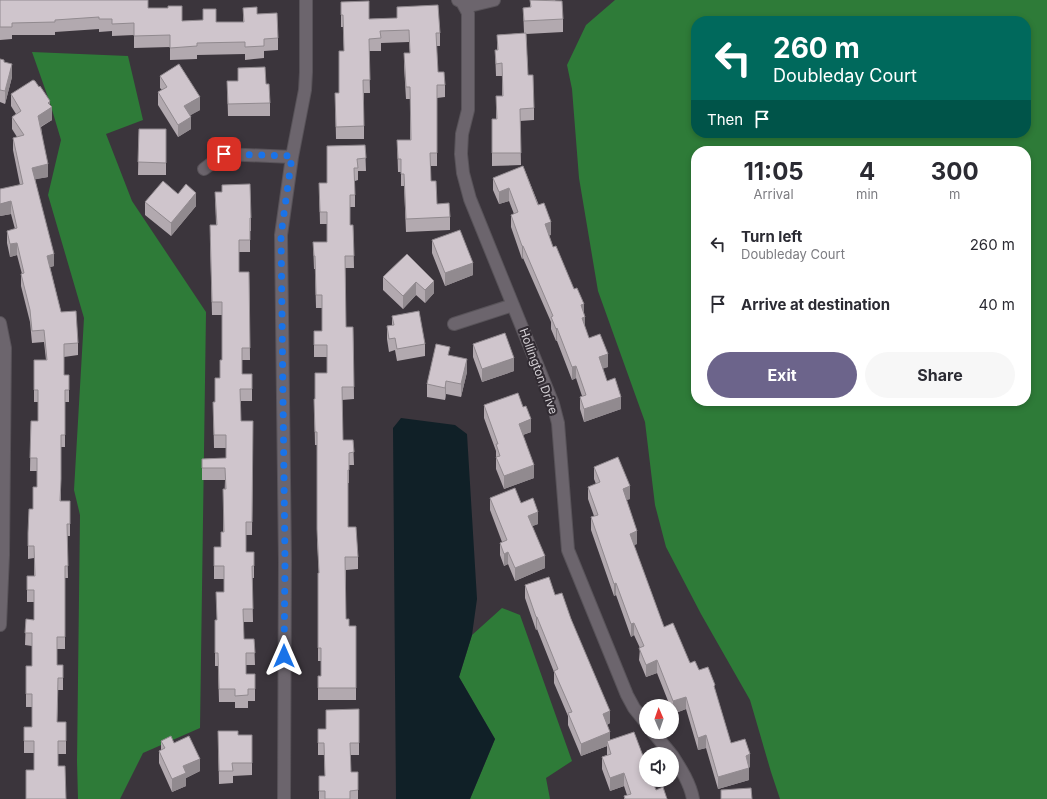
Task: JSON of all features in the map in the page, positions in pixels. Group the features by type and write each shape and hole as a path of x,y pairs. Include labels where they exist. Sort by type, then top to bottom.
{"street":[{"path":"284,799 285,561 281,235 292,156 305,90 306,0"},
{"path":"464,7 494,0"},
{"name":"Hollington Drive","path":"464,7 468,110 462,134 461,154 463,173 470,199 553,404 558,423 568,550 627,695 639,714"},
{"path":"204,169 224,154 292,156"},
{"path":"454,324 514,305"},
{"path":"0,324 5,348 3,554 0,625"},
{"path":"659,739 665,747"},
{"path":"679,767 691,791 693,799"}],"green space":[{"path":"615,0 1047,0 1047,799 780,799 750,700 701,614 666,547 655,505 645,422 598,291 579,178 572,89 567,65 586,25"},
{"path":"32,52 128,56 143,120 106,134 132,201 206,312 200,728 143,753 120,799 78,799 77,761 80,515 74,490 84,318 48,195 61,140"},
{"path":"502,608 520,615 572,761 546,778 550,799 470,799 495,739 459,677 472,635"}],"water":[{"path":"401,418 455,425 467,434 477,599 472,635 459,677 495,739 470,799 396,799 393,428"}],"building":[{"path":"0,0 148,0 148,8 182,6 182,21 203,20 203,9 216,9 216,22 244,22 243,8 257,7 257,14 277,13 278,38 264,39 264,46 245,47 245,42 197,43 197,46 170,48 170,35 134,36 134,23 112,24 112,19 99,19 99,17 55,20 55,22 12,23 12,27 0,27"},
{"path":"530,0 562,1 563,19 524,21 523,8 531,7"},
{"path":"369,1 369,19 397,18 397,7 438,5 440,33 436,33 438,72 444,72 445,85 437,85 437,153 430,153 431,181 436,181 437,204 449,203 450,217 406,219 404,174 401,174 401,159 398,159 397,140 411,140 410,87 406,87 404,53 410,53 409,30 380,31 381,38 369,39 370,80 363,80 364,126 336,127 335,93 339,93 339,51 344,51 343,15 341,15 341,2"},
{"path":"526,33 528,75 533,75 534,108 520,109 521,153 492,153 492,119 497,119 496,96 503,96 502,63 496,64 495,50 498,50 497,35"},
{"path":"0,59 4,60 4,62 12,64 5,91 0,90"},
{"path":"179,64 200,97 184,106 191,117 178,125 158,92 167,87 160,76"},
{"path":"265,67 266,84 269,84 270,103 228,104 227,81 238,81 238,68"},
{"path":"33,80 39,87 40,86 50,101 48,103 52,107 38,116 48,164 32,168 54,254 47,256 61,312 76,311 78,343 64,344 64,375 69,375 69,390 65,390 65,435 61,435 60,501 70,501 70,524 67,524 68,566 65,566 65,637 57,637 57,665 63,665 63,678 58,678 57,722 66,722 66,741 58,741 58,766 65,766 66,799 26,799 26,770 34,770 34,741 24,741 24,727 32,727 32,694 26,694 26,666 32,666 32,633 25,633 26,619 34,620 34,590 27,590 27,576 35,576 34,546 28,546 29,509 33,509 33,487 37,487 37,458 30,458 31,421 38,421 38,390 34,390 34,360 47,360 44,330 32,331 30,310 21,274 24,273 17,243 10,244 7,231 17,228 11,201 0,204 0,189 23,184 13,138 24,135 12,117 21,111 11,94"},
{"path":"139,129 166,129 166,163 138,162"},
{"path":"365,145 366,158 357,159 358,168 354,168 355,195 350,195 350,225 353,225 354,256 345,256 346,327 353,327 354,387 342,387 343,440 353,440 354,452 349,453 348,527 356,527 358,557 345,557 346,619 349,619 349,626 356,626 356,688 318,688 318,676 321,676 321,648 318,648 319,573 317,529 317,432 315,432 314,399 315,373 327,373 327,345 314,345 314,331 322,331 322,295 316,295 315,256 313,242 327,242 327,212 320,212 319,183 327,183 327,146"},
{"path":"523,166 538,205 544,203 551,222 545,224 553,247 556,246 574,289 577,288 584,304 581,305 585,317 582,318 589,338 600,334 608,354 599,357 607,381 615,378 621,397 584,409 580,397 586,395 576,366 572,367 557,328 556,329 551,317 553,316 522,246 511,215 518,212 509,188 499,192 493,178"},
{"path":"163,181 178,194 186,184 196,193 171,223 145,202"},
{"path":"250,184 250,240 239,240 239,272 249,272 250,348 242,348 242,374 252,374 252,389 240,389 241,421 253,421 252,522 246,522 246,552 254,552 254,566 252,566 253,609 243,609 244,639 254,639 255,653 246,653 246,674 255,674 255,689 248,689 248,695 235,696 235,689 219,689 218,653 215,653 215,620 217,620 216,592 224,592 224,566 214,566 214,547 221,547 221,532 224,532 223,489 226,489 225,468 202,468 202,459 226,458 226,435 214,435 213,402 215,402 215,378 220,378 220,360 222,360 222,302 212,302 210,225 217,225 215,192 222,192 222,185"},
{"path":"460,230 473,263 445,273 432,240"},
{"path":"407,254 434,281 425,290 416,282 403,296 383,277"},
{"path":"419,311 425,344 397,349 395,338 389,339 387,326 394,325 392,316"},
{"path":"505,333 514,358 482,369 473,344"},
{"path":"436,344 450,347 448,355 467,359 461,384 446,381 445,388 427,384"},
{"path":"518,393 523,407 526,406 531,419 519,424 534,465 504,476 496,457 500,456 496,444 498,444 484,405"},
{"path":"618,457 630,486 623,489 637,531 630,534 664,627 673,623 690,663 695,661 699,670 708,667 715,685 714,686 731,743 745,739 750,754 746,756 749,768 718,777 706,735 698,738 686,697 672,699 657,660 646,665 639,648 644,646 634,623 631,624 616,583 614,584 591,517 598,515 588,487 600,482 594,467"},
{"path":"515,488 521,503 533,498 538,512 528,516 545,556 515,568 508,552 504,554 500,543 507,540 490,498"},
{"path":"549,577 555,595 562,593 571,619 610,711 603,714 610,732 581,744 568,713 572,712 554,671 558,669 536,617 525,585"},
{"path":"359,709 359,743 350,743 351,772 358,772 358,790 350,791 350,799 325,799 325,791 319,791 319,776 325,776 324,743 318,743 318,729 326,729 326,710"},
{"path":"218,731 238,731 238,735 252,735 252,763 232,763 233,771 219,771"},
{"path":"634,732 640,747 639,787 655,787 656,790 663,787 667,799 625,799 624,796 631,794 624,773 610,778 602,757 611,754 607,741"},
{"path":"171,736 174,743 189,736 200,759 183,766 186,773 172,779 159,751 165,748 161,741"},
{"path":"751,788 752,799 721,799 721,790"}],"route":[{"path":"224,154 292,156 281,235 285,561 284,656"}]}
